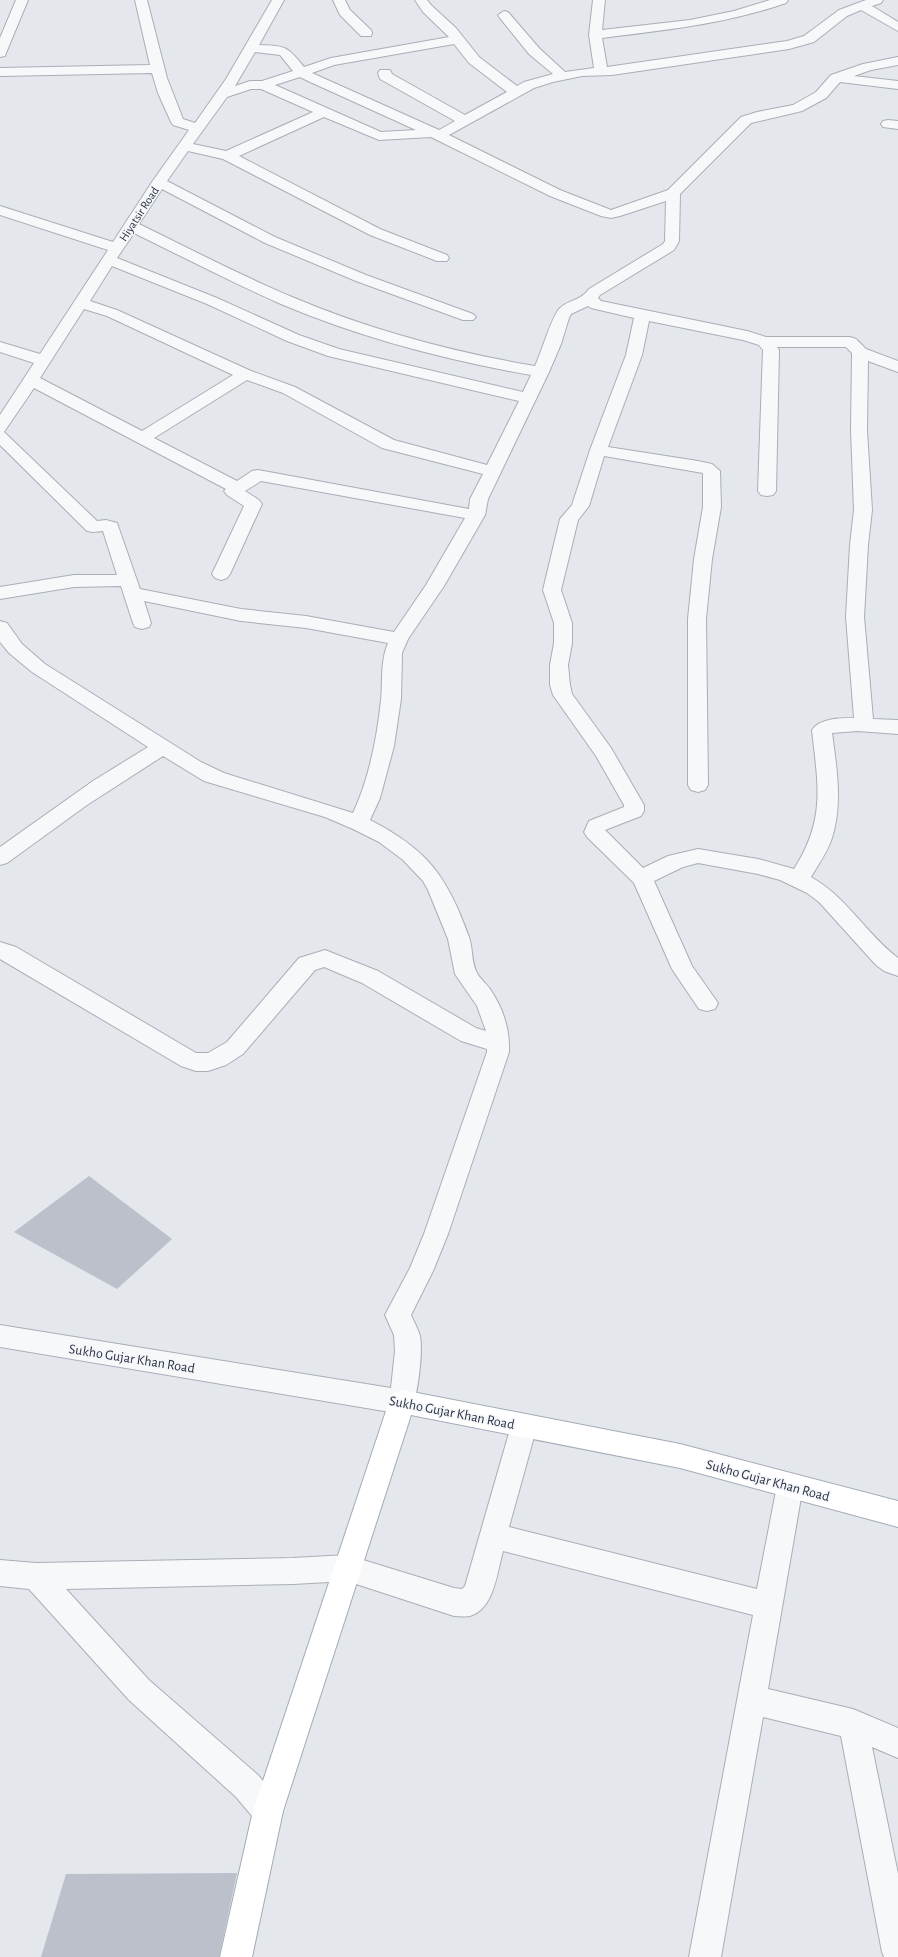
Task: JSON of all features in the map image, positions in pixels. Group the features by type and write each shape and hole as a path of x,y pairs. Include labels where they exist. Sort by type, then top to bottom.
{"main road":[{"name":"Sukho Gujar Khan Road","path":"402,1402 680,1456 898,1514"},
{"path":"236,1957 268,1811 402,1402"}],"street":[{"path":"0,53 22,0"},
{"path":"141,0 159,69 173,114 178,122 198,128"},
{"name":"Hiyatsir Road","path":"0,428 160,182 222,94 278,0"},
{"path":"339,0 344,12 366,33"},
{"path":"421,0 427,9 451,31 474,60 516,92"},
{"path":"599,0 595,35 601,71"},
{"path":"595,35 724,19 782,0"},
{"path":"263,85 378,136 437,134 465,121 529,85 562,76 789,45 808,39 843,13 877,0"},
{"path":"863,6 898,27"},
{"path":"504,15 534,51 562,76"},
{"path":"222,94 250,85 263,85 353,57 458,40"},
{"path":"250,48 273,49 285,52 301,72 437,134 555,193 600,212 611,214 673,193 746,120 807,104 822,95 836,78 868,67 898,61"},
{"path":"0,72 159,69"},
{"path":"385,72 385,76 465,121"},
{"path":"836,78 898,85"},
{"path":"228,156 323,112"},
{"path":"185,146 228,156 375,232 442,258"},
{"path":"160,182 270,240 361,278 468,317"},
{"path":"358,823 370,798 381,760 391,699 393,653 399,639 435,586 476,515 479,499 541,372 553,344 561,318 566,311 590,298 594,292 669,247 672,241 673,193"},
{"path":"0,210 113,254 293,338 334,353 528,398"},
{"path":"131,226 250,285 310,310 375,333 430,350 481,362 541,372"},
{"path":"590,298 596,305 747,336 765,342 850,342 860,352 898,367"},
{"path":"80,304 112,312 245,374 289,390 388,444 403,450 493,471"},
{"path":"643,314 634,355 598,450 580,506 569,519 552,590 564,628 560,665 560,685 567,701 604,753 634,806 634,811 601,823 596,826 594,832 641,878 649,891 683,969 707,1003"},
{"path":"765,342 771,350 767,491"},
{"path":"0,347 44,361"},
{"path":"860,352 859,430 863,510 859,545 855,617 864,725"},
{"path":"141,439 245,374"},
{"path":"31,380 237,488"},
{"path":"0,436 93,527 106,525 111,527 142,623"},
{"path":"598,450 698,466 711,471 712,507 703,558 697,619 698,785"},
{"path":"221,574 253,504 233,491 258,475 403,503 476,515"},
{"path":"0,593 74,581 131,587 241,615 306,622 399,639"},
{"path":"0,628 5,638 44,672 163,747 214,777 280,798 328,810 358,823 403,850 430,876 440,894 462,947 462,959 465,971 483,996 497,1025 499,1044 498,1052 436,1234 421,1272 398,1315 407,1335 408,1351 402,1402"},
{"path":"799,879 820,843 828,802 829,792 822,730 832,726 864,725 898,727"},
{"path":"0,858 80,800 134,764 163,747"},
{"path":"641,878 671,864 698,856 764,866 799,879 816,890 837,907 877,952 894,967 898,968"},
{"path":"0,950 8,953 189,1060 199,1064 210,1062 222,1057 235,1048 307,964 325,958 370,977 469,1035 499,1044"},
{"name":"Sukho Gujar Khan Road","path":"0,1336 402,1402"},
{"path":"0,1573 36,1576 293,1571 347,1568 454,1602 468,1603 477,1594 524,1426"},
{"path":"705,1957 715,1894 752,1700 790,1486"},
{"path":"493,1536 769,1606"},
{"path":"36,1576 139,1690 247,1786 268,1811"},
{"path":"752,1700 853,1724 898,1744"},
{"path":"853,1724 898,1952"}],"building":[{"path":"89,1176 172,1239 117,1289 14,1232"},
{"path":"237,1873 219,1957 41,1957 66,1874"}]}
